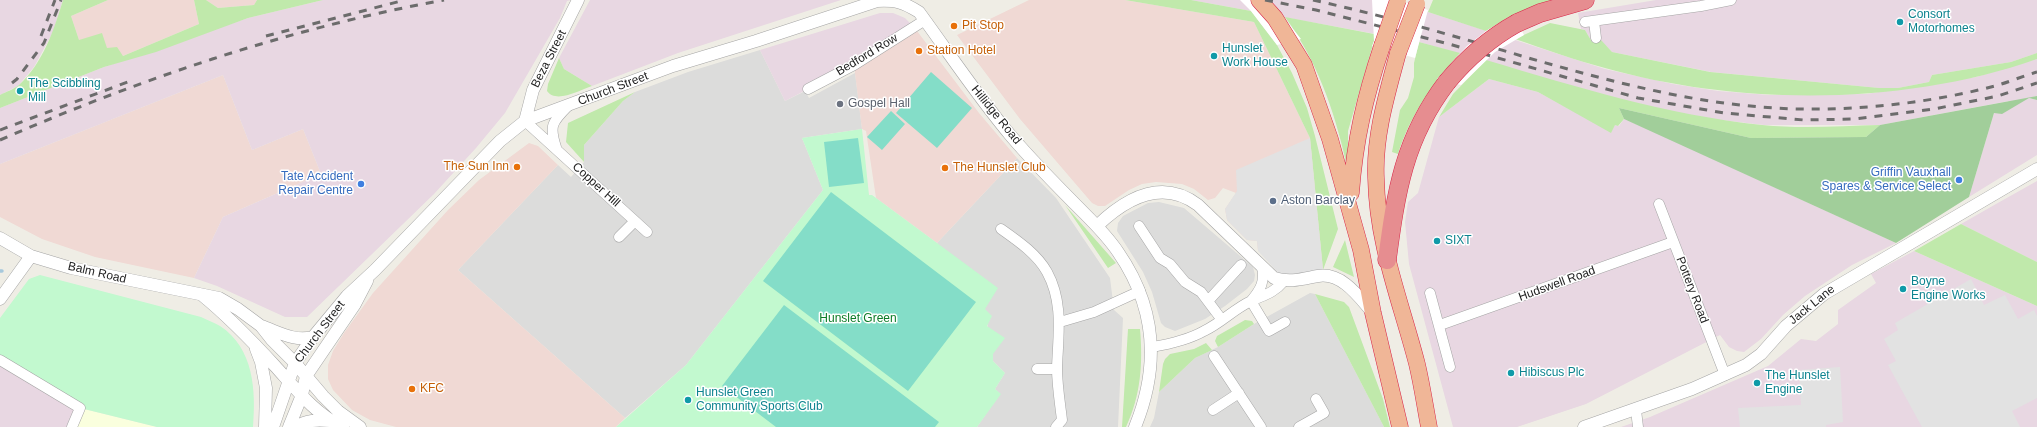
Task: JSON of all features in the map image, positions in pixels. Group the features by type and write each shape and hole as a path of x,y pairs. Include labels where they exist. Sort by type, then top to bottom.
{"highway":[{"path":"1259,0 1275,18 1291,41 1304,65 1314,90 1342,176 1349,209 1361,250 1373,313 1400,427"},
{"path":"1349,209 1357,134 1367,89 1398,0"},
{"path":"1387,260 1399,182 1407,153 1420,122 1447,82 1461,65 1478,49 1501,32 1540,13 1585,0"},
{"path":"1418,2 1398,53 1386,97 1376,154 1378,211 1387,260 1417,365 1429,427"}],"street":[{"name":"Beza Street","path":"525,121 533,90 578,0"},
{"path":"1596,38 1589,22 1701,6 1731,0"},
{"name":"Church Street","path":"274,427 296,363 313,337 347,296 375,270 500,141 525,121 673,66 756,41 877,1 904,1"},
{"name":"Hillidge Road","path":"904,1 919,12 982,99 1012,137 1097,226 1118,251 1140,291 1146,311 1152,347 1147,390 1135,427"},
{"name":"Bedford Row","path":"808,89 854,65 925,20"},
{"path":"556,149 551,126 556,118 568,106"},
{"name":"Copper Hill","path":"525,121 647,232"},
{"name":"Jack Lane","path":"1584,427 1636,410 1746,366 1761,354 1786,326 1824,294 1903,246 2037,169"},
{"path":"1097,226 1140,195 1152,192 1175,193 1188,197 1274,278 1284,281 1320,276 1334,278 1350,287 1373,313"},
{"name":"Pottery Road","path":"1659,204 1726,375"},
{"path":"619,237 635,221"},
{"path":"1139,226 1160,258 1170,264 1185,282 1201,292 1222,320"},
{"path":"1001,229 1020,242 1047,272 1055,294 1060,322 1057,369 1062,420 1056,427"},
{"name":"Balm Road","path":"0,238 30,256 95,273 219,298 238,308 261,326 272,340 296,363 338,411 360,427"},
{"name":"Hudswell Road","path":"1440,325 1674,242"},
{"path":"0,299 30,256"},
{"path":"1208,301 1241,265"},
{"path":"1252,301 1261,289 1264,278 1262,266"},
{"name":"Church Street","path":"289,427 302,395 306,376 355,304 375,270"},
{"path":"1152,347 1186,339 1205,331 1252,301 1268,294 1279,287 1284,281"},
{"path":"1060,322 1094,312 1140,291"},
{"name":"Balm Road","path":"200,293 226,315 302,395 330,421"},
{"path":"1430,293 1440,325 1450,367"},
{"path":"1252,301 1269,331 1285,322"},
{"path":"261,326 289,338 302,340 313,337"},
{"path":"253,342 261,362 266,388 265,427"},
{"path":"1214,356 1261,427"},
{"path":"0,360 80,408 72,427"},
{"path":"1037,369 1057,369"},
{"path":"1213,410 1239,393"},
{"path":"1300,427 1324,413 1316,400"},
{"path":"1636,410 1638,427"},
{"path":"296,427 303,422 316,420 330,421 343,427"}],"shaded area":[{"path":"0,0 63,0 53,32 34,67 18,86 0,95"},
{"path":"108,0 194,0 199,24 123,56 107,48 79,40 71,16"},
{"path":"206,0 257,0 254,5 218,8"},
{"path":"323,0 571,0 567,1 560,18 505,113 476,148 434,194 307,317 285,317 217,286 194,278 223,217 321,174 303,129 252,150 223,75 0,164 0,108 104,67 248,18"},
{"path":"590,0 841,0 678,53 592,86 564,69 559,58"},
{"name":"Aston Barclay","path":"1029,0 1125,0 1254,22 1310,138 1323,270 1258,251 1257,241 1247,240 1227,220 1225,209 1236,193 1223,188 1215,198 1208,200 1194,189 1182,184 1156,182 1142,184 1129,190 1105,206 1098,206 1092,203 1020,119 957,35"},
{"path":"1191,0 1380,0 1428,12 1605,69 1673,84 1718,91 1769,95 1866,94 1976,77 2037,59 2037,96 2029,98 2037,100 2037,155 1969,197 1994,113 2009,101 1880,125 1764,125 1721,120 1678,113 1619,100 1419,42"},
{"path":"1656,0 2037,0 2037,53 2011,62 1932,75 1929,82 1898,88 1879,88 1711,72 1612,52 1601,41 1592,42 1585,30 1581,29 1578,13"},
{"path":"880,13 893,13 905,18 914,27 785,101 760,50"},
{"path":"914,27 979,113 1017,158 937,243 876,198 866,131 862,129 854,65"},
{"path":"760,50 785,101 805,91 809,98 855,73 862,129 802,138 823,190 686,365 625,418 458,270 558,165 571,177 584,162 584,145 623,101 635,92 688,72"},
{"path":"223,75 252,150 303,129 321,174 223,217 194,278 95,257 42,239 0,217 0,164"},
{"path":"1489,79 1538,92 1611,132 1615,125 1619,126 1624,119 1896,243 1852,265 1805,296 1783,315 1761,339 1744,352 1737,351 1729,347 1720,335 1586,404 1517,427 1453,427 1409,264 1405,222 1408,202 1418,193 1439,117"},
{"name":"Aston Barclay","path":"1310,138 1323,270 1282,277 1258,251 1257,241 1247,240 1227,220 1225,209 1237,191 1236,170"},
{"path":"529,143 538,146 558,165 458,270 625,418 616,427 396,427 370,420 352,410 333,390 328,379 328,365 333,351 344,333 373,293 448,210 479,180"},
{"path":"1017,158 1056,198 1110,278 1114,310 1123,318 1118,427 977,427 1000,394 995,389 1005,373 993,361 985,309 937,243"},
{"path":"2037,181 2037,262 1961,224 1996,204"},
{"path":"1159,202 1184,208 1253,267 1255,275 1254,281 1247,289 1225,306 1205,319 1175,331 1165,327 1161,323 1152,292 1143,272 1117,231 1118,223 1123,216 1148,203"},
{"path":"1914,251 2037,306 2037,427 1621,427 1650,417 1768,366 1801,339 1816,341 1838,324 1838,310 1876,283 1871,274"},
{"path":"1971,279 1984,305 2005,295 2018,319 2034,310 2037,316 2037,398 2012,411 2020,427 1922,427 1888,365 1896,361 1884,339 1898,330 1895,323"},
{"path":"1310,293 1315,294 1384,427 1150,427 1154,418 1159,392 1195,358 1218,347 1254,324"},
{"path":"0,360 80,408 72,427 0,427"},
{"path":"1840,367 1843,422 1826,425 1826,427 1740,427 1738,408 1801,405 1799,370"},
{"path":"80,408 157,427 72,427"}],"green space":[{"path":"63,0 108,0 71,16 79,40 102,33 107,48 117,47 123,56 199,24 194,0 206,0 218,8 254,5 257,0 323,0 248,18 156,52 104,67 0,108 0,95 19,85 35,67 47,46"},
{"path":"1125,0 1191,0 1251,11 1277,45 1292,73 1307,108 1338,229 1323,270 1310,138 1254,22"},
{"path":"1433,0 1553,0 1507,18 1486,31 1428,12"},
{"path":"1285,17 1374,34 1374,41 1348,131 1348,162 1346,162 1336,123 1323,86 1306,51"},
{"path":"1550,23 1585,30 1592,42 1601,40 1612,52 1710,72 1879,88 1898,88 1929,82 1932,75 2011,62 2037,53 2037,59 1986,74 1932,86 1877,93 1822,95 1766,94 1711,89 1657,80 1593,65 1515,39"},
{"path":"1419,42 1460,53 1432,87 1416,113 1398,154 1392,152 1400,110 1408,98 1414,77 1414,63"},
{"path":"559,58 564,69 592,86 568,95 551,95 547,91 548,84"},
{"path":"1486,60 1622,99 1727,120 1791,127 1880,125 1866,137 1751,138 1619,108 1624,119 1618,126 1615,125 1611,133 1538,92 1489,79 1439,117 1453,94"},
{"path":"931,72 972,108 937,148 896,113"},
{"path":"635,92 623,101 584,145 584,162 566,142 568,123"},
{"path":"2037,96 2037,100 2029,98 2002,114 1994,113 1969,197 1896,243 1624,119 1619,108 1751,138 1866,137 1880,125"},
{"path":"891,111 905,124 882,150 867,137"},
{"name":"Hunslet Green","path":"862,129 869,195 872,195 998,288 985,309 992,316 987,326 1005,338 993,354 993,361 1005,373 995,389 1001,394 977,427 616,427 686,365 823,190 802,138"},
{"path":"858,138 864,183 829,187 824,142"},
{"path":"831,192 976,302 908,391 763,281"},
{"path":"1065,205 1116,263 1108,268"},
{"path":"1961,224 2037,262 2037,306 1914,251"},
{"path":"1345,240 1354,277 1333,267"},
{"path":"40,275 201,317 220,326 231,335 240,346 246,358 253,385 253,427 157,427 80,408 0,360 0,318 29,279"},
{"path":"1315,294 1344,302 1349,307 1383,399 1390,427 1384,427"},
{"path":"784,305 939,422 935,427 776,427 722,386"},
{"path":"1245,320 1252,321 1254,324 1218,347 1215,341 1217,336"},
{"path":"1128,329 1140,329 1141,367 1135,403 1126,427 1122,427"},
{"path":"1206,343 1212,350 1195,358 1159,392 1165,359 1170,354 1194,349"}],"pier":[{"path":"1240,0 1270,0 1301,39 1277,45 1251,11"},
{"path":"1372,0 1398,0 1428,10 1415,58 1372,46 1374,41"},
{"path":"1513,15 1524,35 1495,52 1461,85 1437,79 1467,46 1486,31"}],"railway":[{"path":"41,36 55,0"},
{"path":"12,83 17,79 44,43 61,0"},
{"path":"266,36 405,0"},
{"path":"0,140 108,96 218,57 330,25 444,0"},
{"path":"1265,0 1316,10 1449,44 1638,98 1724,113 1804,120 1854,119 1934,109 1998,96 2037,83"},
{"path":"1313,0 1420,27 1628,85 1697,99 1768,108 1851,108 1924,101 1972,92 2037,72"},
{"path":"0,130 133,80"}],"place":[{"name":"Consort Motorhomes","path":"1900,22"},
{"name":"Pit Stop","path":"954,26"},
{"name":"Station Hotel","path":"919,51"},
{"name":"Hunslet Work House","path":"1214,56"},
{"name":"The Scibbling Mill","path":"20,91"},
{"name":"Gospel Hall","path":"840,104"},
{"name":"The Sun Inn","path":"517,167"},
{"name":"The Hunslet Club","path":"945,168"},
{"name":"Griffin Vauxhall Spares & Service Select","path":"1959,180"},
{"name":"Tate Accident Repair Centre","path":"361,184"},
{"name":"Aston Barclay","path":"1273,201"},
{"name":"SIXT","path":"1437,241"},
{"name":"Boyne Engine Works","path":"1903,289"},
{"name":"Hibiscus Plc","path":"1511,373"},
{"name":"The Hunslet Engine","path":"1757,383"},
{"name":"KFC","path":"412,389"},
{"name":"Hunslet Green Community Sports Club","path":"688,400"}]}
